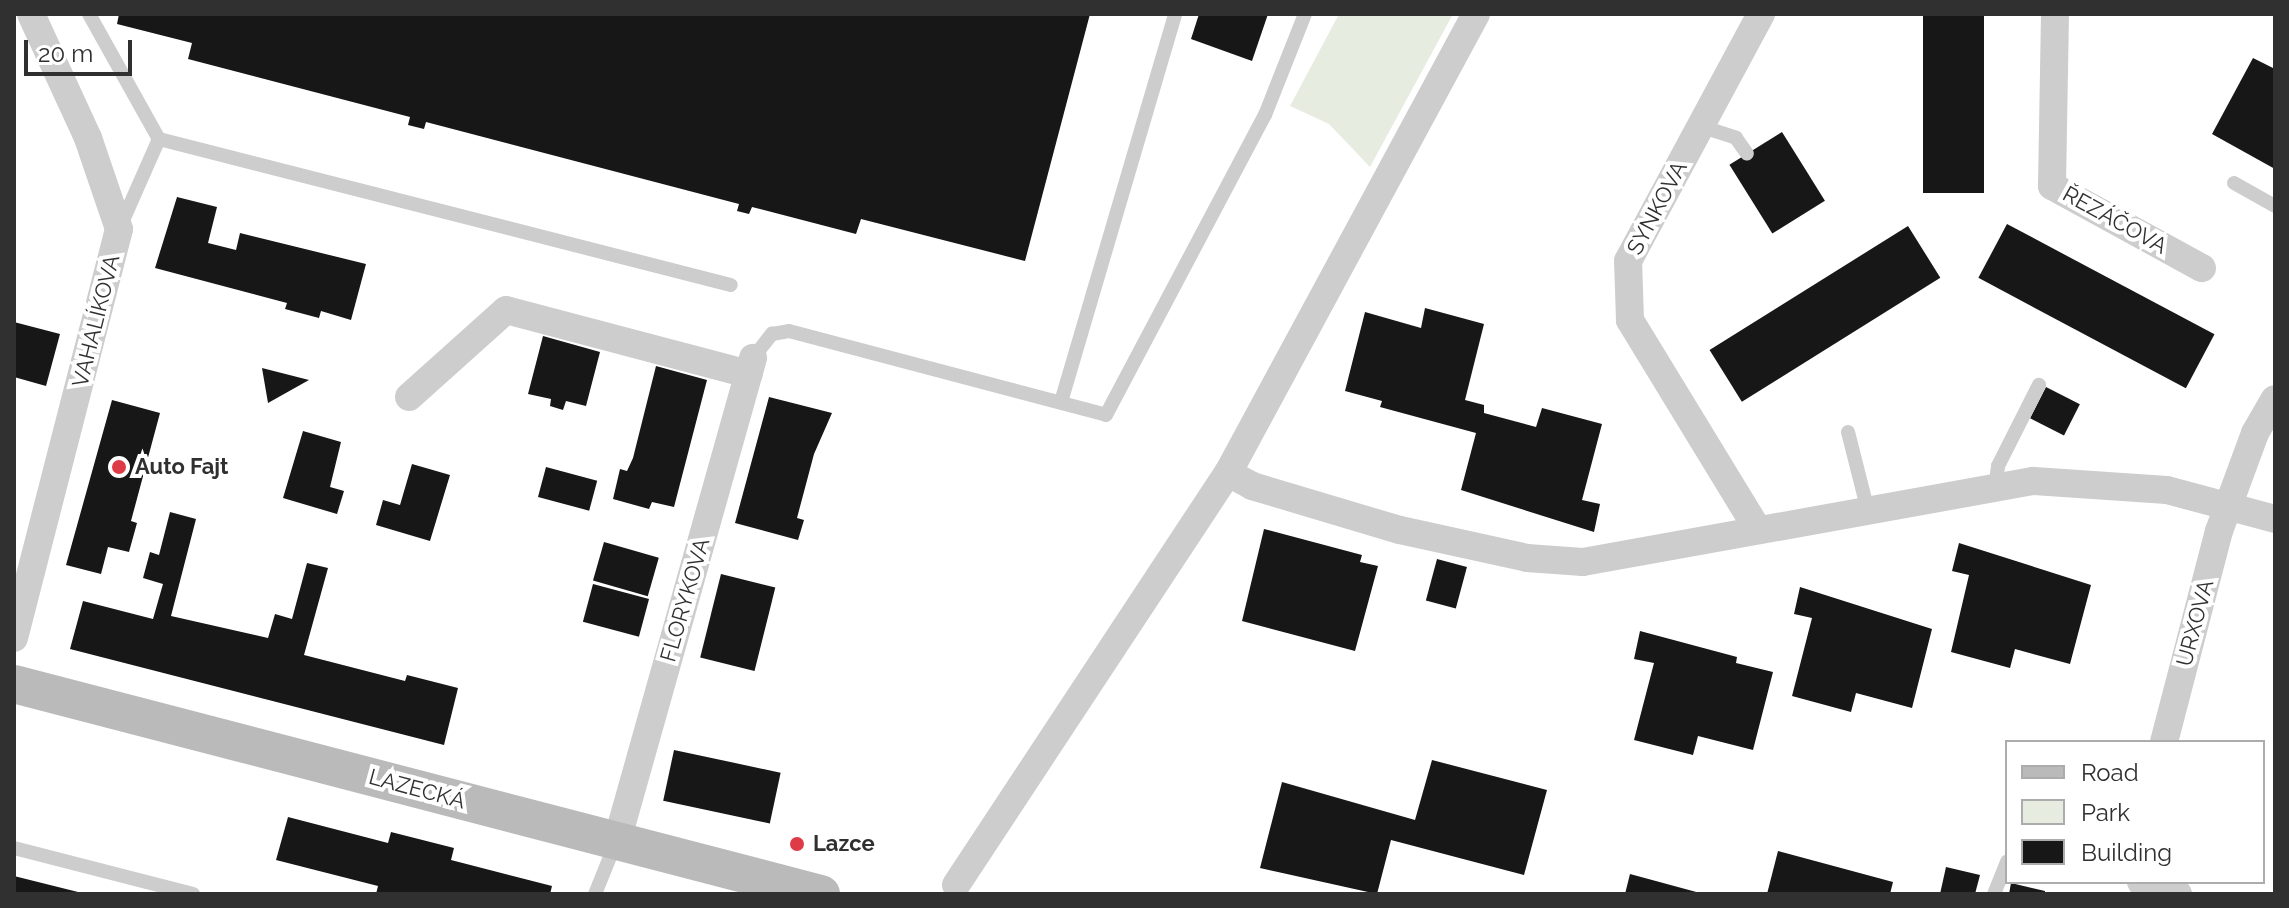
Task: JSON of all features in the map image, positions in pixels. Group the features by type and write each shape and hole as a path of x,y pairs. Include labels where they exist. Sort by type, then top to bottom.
{"main road":[{"name":"LAZECKÁ","path":"14,684 821,894"}],"street":[{"name":"VAHALÍKOVA","path":"14,638 119,229 88,138 31,14"},
{"path":"956,885 1228,473 1476,14"},
{"name":"SYNKOVA","path":"1758,530 1630,320 1628,261 1761,14"},
{"name":"ŘEZÁČOVA","path":"2055,14 2052,186 2202,268"},
{"path":"409,397 506,310 751,366"},
{"name":"FLORYKOVA","path":"617,841 751,366"},
{"name":"URXOVA","path":"2165,740 2227,505 2255,433 2275,399"},
{"path":"1228,473 1252,486 1384,525 1527,558 1583,562 2034,481 2167,490 2275,519"},
{"path":"2147,884 2178,894"}],"lane":[{"path":"89,14 159,139 731,285"},
{"path":"1061,402 1175,14"},
{"path":"751,366 772,334 789,331 1106,415 1265,115 1305,14"},
{"path":"1700,126 1736,138 1747,154"},
{"path":"119,229 159,139"},
{"path":"2234,183 2275,206"},
{"path":"1995,488 1998,466 2039,385"},
{"path":"1848,432 1868,511"},
{"path":"595,894 617,841"},
{"path":"14,848 193,894"},
{"path":"1994,894 2005,866"}],"green space":[{"path":"1339,14 1453,14 1370,167 1329,124 1290,106"}],"building":[{"path":"119,14 1090,14 1025,261 861,219 856,234 752,207 749,214 737,211 739,204 426,122 424,129 408,125 410,117 188,59 192,43 117,24"},
{"path":"1199,14 1268,14 1252,61 1191,39"},
{"path":"1923,14 1984,14 1984,193 1923,193"},
{"path":"2253,58 2275,69 2275,169 2212,134"},
{"path":"1782,132 1825,201 1772,234 1729,165"},
{"path":"177,197 217,207 208,243 236,250 240,233 366,264 351,320 321,311 319,318 285,309 287,303 155,268"},
{"path":"2007,224 2214,334 2186,388 1978,278"},
{"path":"1908,226 1940,278 1742,402 1710,350"},
{"path":"1425,308 1484,324 1465,400 1484,405 1484,413 1536,427 1542,408 1602,424 1582,500 1600,504 1594,532 1461,490 1476,433 1380,407 1382,401 1345,391 1365,312 1421,328"},
{"path":"14,322 60,334 46,386 14,377"},
{"path":"543,336 600,352 586,406 566,401 563,410 550,406 551,399 528,394"},
{"path":"656,366 707,380 674,507 652,502 649,509 613,499 620,469 627,471 633,458"},
{"path":"262,368 309,380 268,403"},
{"path":"2046,387 2080,404 2064,435 2030,418"},
{"path":"769,397 832,413 814,454 797,518 804,520 798,540 735,523"},
{"name":"Auto Fajt","path":"112,400 160,413 131,521 137,523 129,552 108,547 101,574 66,565"},
{"path":"303,431 341,442 330,487 344,491 337,514 283,498"},
{"path":"412,464 450,475 430,541 376,525 383,500 400,505"},
{"path":"546,467 597,481 589,511 538,497"},
{"path":"170,512 196,519 171,616 268,638 275,614 292,619 307,563 328,568 304,655 405,681 407,675 458,688 444,745 70,649 83,601 153,619 163,584 143,578 150,552 159,555"},
{"path":"1264,529 1362,555 1360,562 1378,566 1355,651 1242,621"},
{"path":"604,542 659,558 648,596 593,580"},
{"path":"1959,543 2091,585 2070,664 2015,649 2010,668 1951,652 1969,575 1952,571"},
{"path":"1437,559 1467,567 1456,609 1426,601"},
{"path":"721,574 775,588 755,671 700,657"},
{"path":"593,584 649,599 639,637 583,622"},
{"path":"1800,587 1932,629 1912,708 1856,693 1851,712 1792,696 1812,618 1794,614"},
{"path":"1640,631 1737,657 1736,663 1773,672 1753,750 1698,736 1693,755 1634,740 1654,663 1634,659"},
{"path":"674,750 781,773 770,824 663,801"},
{"path":"1432,760 1547,790 1524,875 1391,840 1377,894 1260,868 1282,782 1415,820"},
{"path":"288,817 388,843 391,832 454,848 451,860 552,886 550,894 376,894 378,886 276,860"},
{"path":"1778,851 1893,882 1890,894 1767,894"},
{"path":"1946,867 1980,875 1975,894 1940,894"},
{"path":"1630,874 1700,893 1700,894 1625,894"},
{"path":"14,876 82,893 82,894 14,894"},
{"path":"2011,884 2045,891 2045,894 2009,894"}],"place":[{"name":"Auto Fajt","path":"119,467"},
{"name":"Lazce","path":"797,844"}]}
